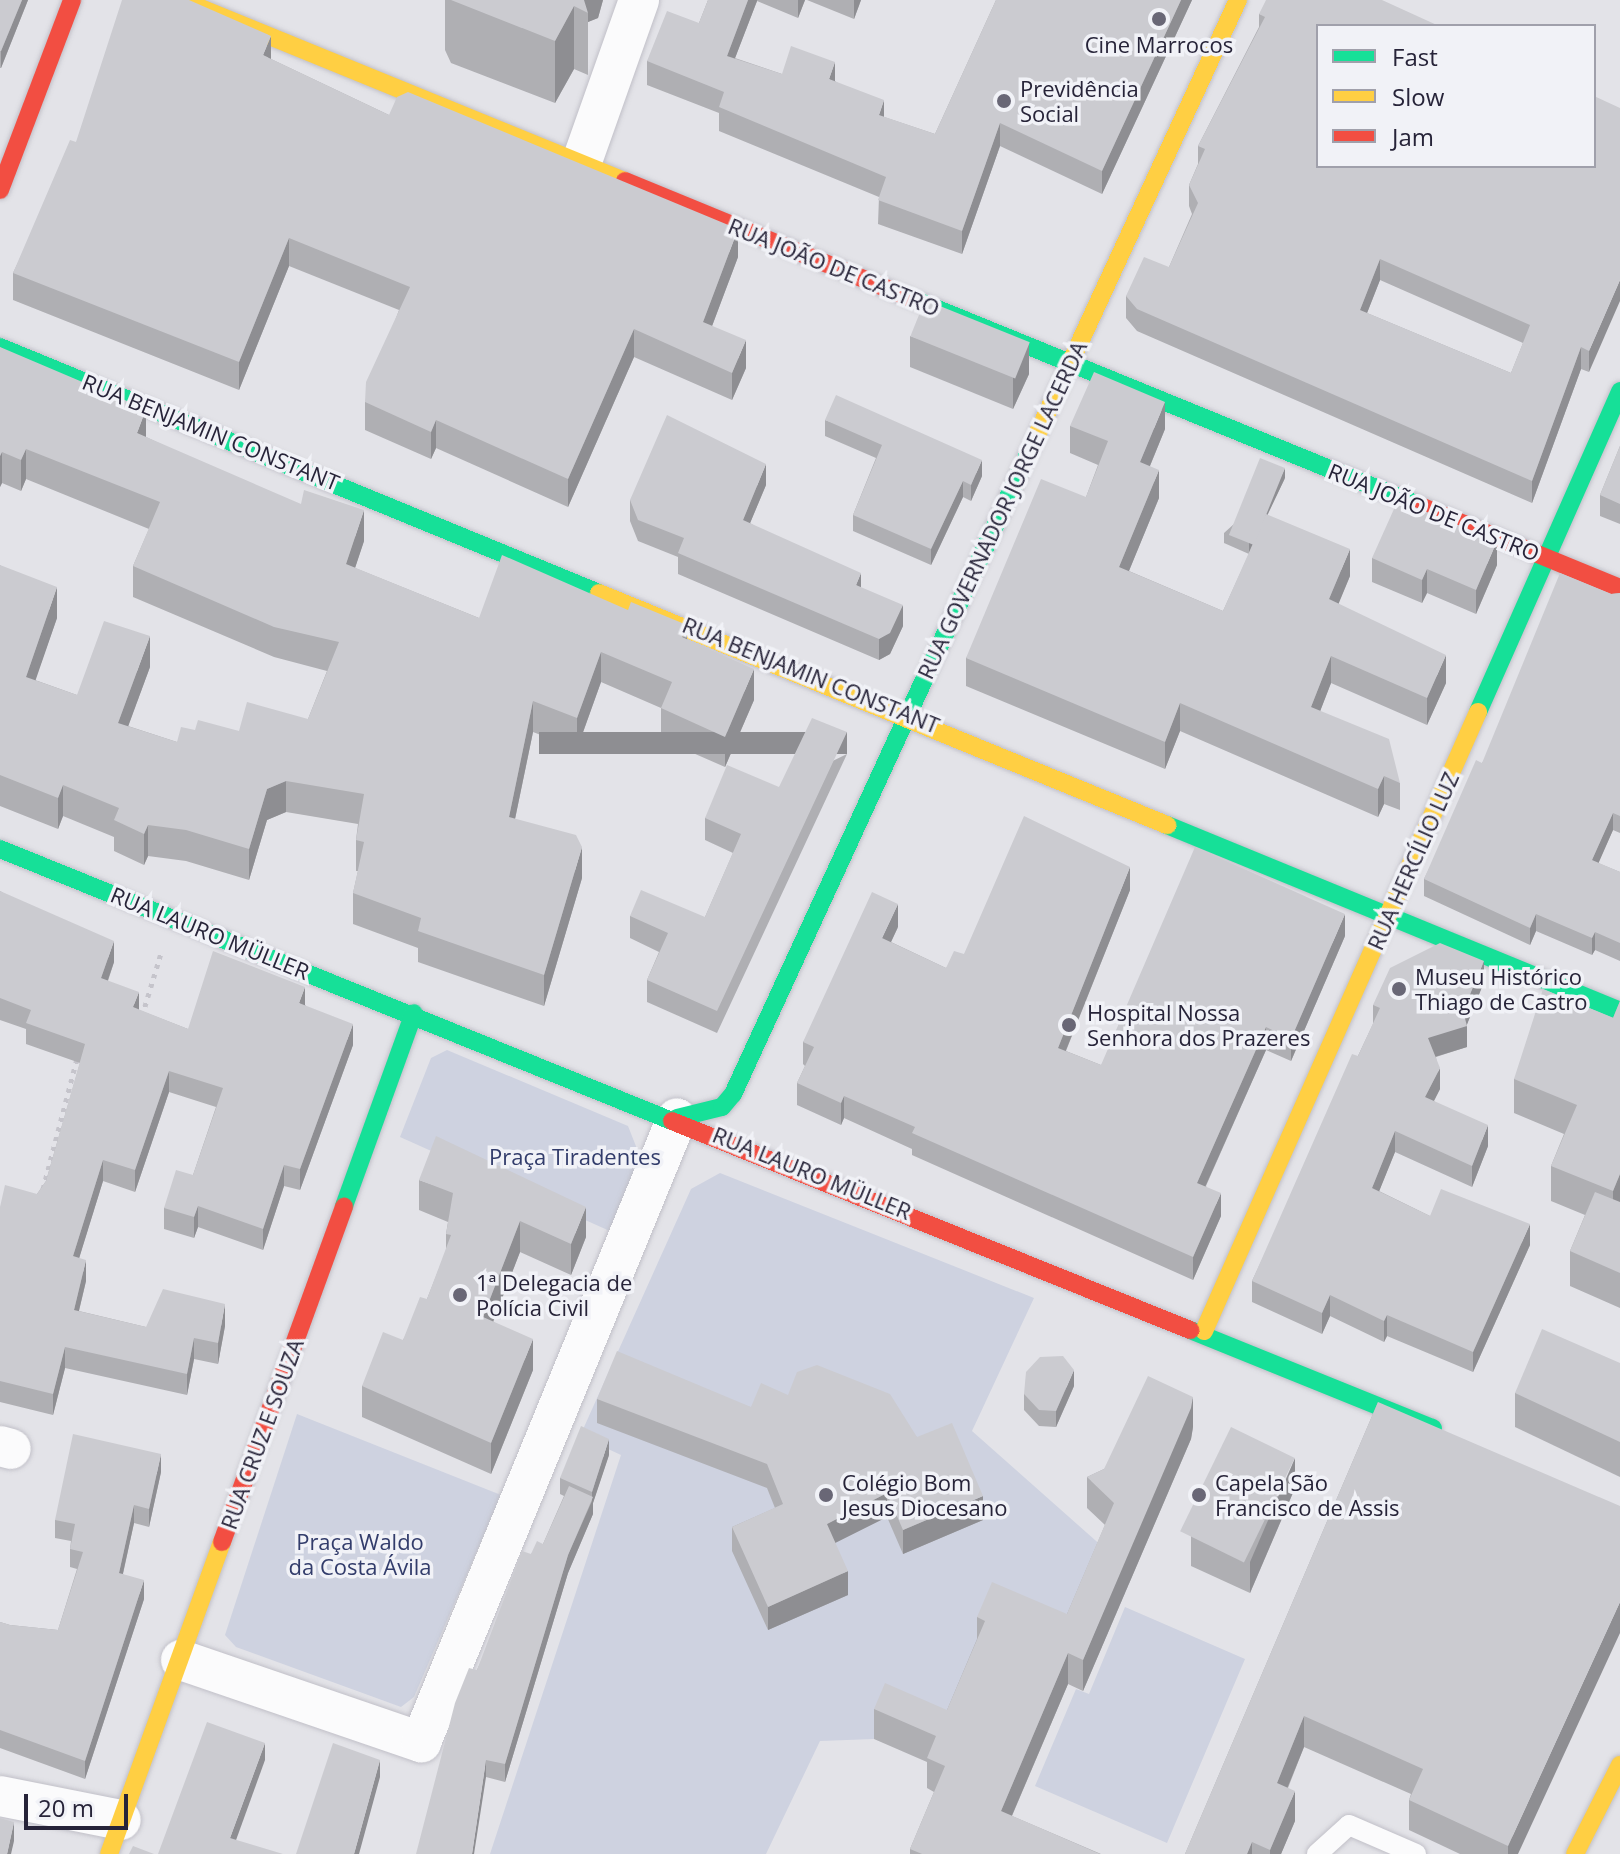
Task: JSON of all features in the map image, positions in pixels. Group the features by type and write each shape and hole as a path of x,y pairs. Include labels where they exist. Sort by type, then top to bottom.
{"street":[{"path":"0,190 72,0"},
{"name":"RUA JOÃO DE CASTRO","path":"181,0 1620,588"},
{"path":"581,164 639,0"},
{"name":"RUA GOVERNADOR JORGE LACERDA","path":"677,1118 722,1107 733,1094 1238,0"},
{"name":"RUA BENJAMIN CONSTANT","path":"0,347 908,714 1620,1011"},
{"name":"RUA HERCÍLIO LUZ","path":"1204,1331 1620,391"},
{"name":"RUA LAURO MÜLLER","path":"0,849 677,1118 1204,1331 1448,1434"},
{"name":"RUA CRUZ E SOUZA","path":"115,1837 414,1013"},
{"path":"181,1660 421,1742 677,1118"},
{"path":"1575,1854 1620,1765"},
{"path":"0,1796 115,1837"}],"lane":[{"path":"1317,1854 1349,1825 1416,1854"}],"path":[{"path":"141,1021 171,917"},
{"path":"39,1204 79,1048 92,1053"}],"green space":[{"name":"Praça Tiradentes","path":"447,1050 628,1126 641,1159 612,1232 400,1137 431,1058"},
{"path":"720,1173 1034,1298 972,1431 1113,1556 1067,1644 947,1741 885,1714 874,1739 820,1741 766,1854 490,1854 621,1455 580,1436 691,1189"},
{"name":"Praça Waldo da Costa Ávila","path":"297,1414 501,1495 414,1697 401,1707 236,1647 225,1635"},
{"path":"1125,1607 1245,1659 1167,1843 1035,1786 1076,1689 1089,1694"}],"building":[{"path":"0,0 22,0 1,51 0,51"},
{"path":"122,0 189,0 271,36 263,55 389,115 397,97 408,92 738,229 703,322 746,340 732,373 634,329 568,479 436,420 431,432 365,402 366,382 410,287 289,238 239,362 13,273 70,140 76,142"},
{"path":"451,0 584,0 588,13 574,6 555,41"},
{"path":"708,0 748,0 727,56 782,74 791,46 835,62 829,79 884,100 879,115 935,134 996,0 1181,0 1102,171 1000,123 962,231 878,200 886,177 719,107 724,92 647,61 667,11 699,23"},
{"path":"1266,0 1382,0 1435,24 1316,24 1316,168 1596,168 1596,97 1620,108 1620,280 1589,351 1581,347 1532,481 1137,309 1126,296 1144,257 1169,267 1198,203 1189,185 1205,149 1198,146 1265,17 1259,14","holes":["1380,259 1530,325 1511,373 1360,310"]},
{"path":"925,300 1030,342 1015,378 910,336"},
{"path":"0,347 146,409 137,433 301,504 304,490 364,510 346,564 479,618 502,555 628,610 631,602 687,625 682,637 754,669 725,737 661,708 672,682 601,652 577,718 533,701 509,817 576,835 582,847 544,975 418,931 421,918 353,893 364,842 356,840 364,794 286,781 267,789 249,849 186,830 148,825 144,834 114,820 119,808 63,785 58,798 0,775 0,565 57,587 26,677 77,695 104,621 150,636 118,723 177,742 181,727 195,730 198,720 239,731 247,702 308,719 339,642 274,627 133,566 160,502 26,449 21,460 2,452 0,456"},
{"path":"1094,372 1165,402 1140,462 1159,470 1119,567 1223,611 1266,514 1350,549 1329,599 1446,655 1427,698 1331,656 1311,707 1389,739 1400,783 1384,776 1378,789 1180,703 1165,742 966,658 1041,479 1086,497 1108,441 1070,426"},
{"path":"836,395 982,460 971,485 963,481 931,549 853,515 882,445 825,420"},
{"path":"667,415 766,464 743,520 861,573 856,585 903,605 890,633 879,639 678,553 684,538 638,520 630,500"},
{"path":"1620,446 1620,504 1600,495"},
{"path":"1260,458 1285,468 1254,545 1229,535"},
{"path":"1398,500 1497,541 1476,590 1427,569 1422,580 1372,558"},
{"path":"1560,573 1611,594 1620,593 1620,816 1613,813 1592,860 1620,872 1620,943 1595,932 1592,938 1536,914 1530,928 1424,879 1476,760 1482,763"},
{"path":"812,718 847,732 717,1011 647,980 668,933 630,916 641,890 705,917 741,834 705,818 727,765 779,787"},
{"name":"Hospital Nossa Senhora dos Prazeres","path":"1024,816 1130,867 1058,1048 1101,1065 1195,847 1345,914 1291,1039 1266,1027 1197,1183 1221,1193 1193,1257 912,1133 915,1127 844,1096 841,1103 797,1083 814,1047 803,1042 872,892 898,904 882,938 946,968 954,951 964,954"},
{"path":"0,891 114,941 101,978 139,992 133,1007 188,1029 213,951 305,987 299,1003 353,1024 300,1169 284,1165 263,1229 198,1206 194,1217 164,1208 176,1170 193,1175 223,1088 169,1071 135,1170 103,1160 73,1256 86,1260 74,1310 146,1327 163,1289 225,1304 218,1343 194,1338 187,1374 65,1347 53,1394 0,1381 0,1207 5,1185 37,1194 46,1181 85,1044 26,1023 31,1010 0,998"},
{"path":"1440,943 1484,961 1463,1011 1467,1026 1428,1038 1440,1068 1425,1097 1488,1125 1472,1166 1395,1131 1372,1188 1430,1216 1441,1189 1530,1224 1473,1352 1387,1315 1384,1321 1330,1295 1322,1313 1252,1281 1352,1054 1358,1056 1380,1008 1373,1005 1390,968"},
{"path":"1543,989 1613,1018 1620,1001 1620,1174 1613,1191 1551,1166 1577,1105 1514,1079"},
{"path":"436,1136 586,1207 571,1244 520,1221 483,1317 533,1339 491,1443 362,1386 383,1332 403,1340 420,1297 427,1299 451,1235 446,1234 453,1193 419,1180"},
{"path":"1595,1192 1620,1202 1620,1273 1570,1251"},
{"path":"1542,1329 1620,1363 1620,1442 1515,1393"},
{"path":"617,1351 751,1407 761,1383 788,1395 797,1372 817,1365 890,1394 917,1437 952,1423 983,1496 903,1530 887,1493 827,1524 848,1571 768,1607 732,1527 783,1504 767,1464 597,1399"},
{"path":"1063,1356 1074,1370 1056,1411 1039,1410 1024,1394 1026,1372 1040,1357"},
{"path":"1148,1376 1193,1397 1191,1408 1083,1660 1068,1653 1001,1811 1100,1854 922,1854 910,1849 945,1766 927,1758 936,1736 874,1709 885,1683 947,1710 985,1621 977,1617 992,1582 1067,1614 1114,1503 1087,1477 1104,1469"},
{"path":"1378,1402 1620,1506 1620,1602 1508,1846 1409,1800 1423,1769 1304,1716 1277,1783 1295,1791 1270,1850 1252,1842 1247,1854 1185,1854"},
{"path":"581,1426 609,1439 592,1492 560,1478"},
{"path":"1231,1427 1295,1458 1244,1562 1180,1531"},
{"path":"73,1434 161,1454 149,1509 134,1505 119,1573 144,1580 85,1761 0,1730 0,1622 58,1630 83,1552 70,1549 75,1524 55,1520"},
{"path":"569,1486 593,1497 568,1555 505,1764 486,1760 472,1854 416,1854 455,1703 469,1668 477,1670 522,1551 531,1554 537,1541 543,1544"},
{"path":"207,1722 265,1743 230,1838 283,1854 158,1854"},
{"path":"333,1743 380,1760 354,1854 296,1854"},
{"path":"0,1818 14,1822 7,1854 0,1854"},
{"path":"133,1846 154,1854 129,1854"}],"traffic: fast":[{"path":"918,301 1418,505"},
{"path":"0,347 599,593"},
{"path":"1478,712 1620,391"},
{"path":"677,1118 722,1107 733,1094 1030,450"},
{"path":"1167,825 1620,1011"},
{"path":"0,849 672,1121"},
{"path":"344,1206 414,1013"},
{"path":"1190,1330 1433,1428"}],"traffic: slow":[{"path":"181,0 625,181"},
{"path":"1030,450 1238,0"},
{"path":"599,593 1167,825"},
{"path":"1204,1331 1478,712"},
{"path":"109,1854 222,1542"},
{"path":"1575,1854 1620,1765"}],"traffic: jam":[{"path":"0,190 72,0"},
{"path":"625,181 918,301"},
{"path":"1418,505 1620,588"},
{"path":"672,1121 1190,1330"},
{"path":"222,1542 344,1206"}],"place":[{"name":"Cine Marrocos","path":"1159,19"},
{"name":"Previdência Social","path":"1004,101"},
{"name":"Museu Histórico Thiago de Castro","path":"1399,989"},
{"name":"Hospital Nossa Senhora dos Prazeres","path":"1069,1025"},
{"name":"1ª Delegacia de Polícia Civil","path":"460,1295"},
{"name":"Colégio Bom Jesus Diocesano","path":"826,1495"},
{"name":"Capela São Francisco de Assis","path":"1199,1495"}]}
